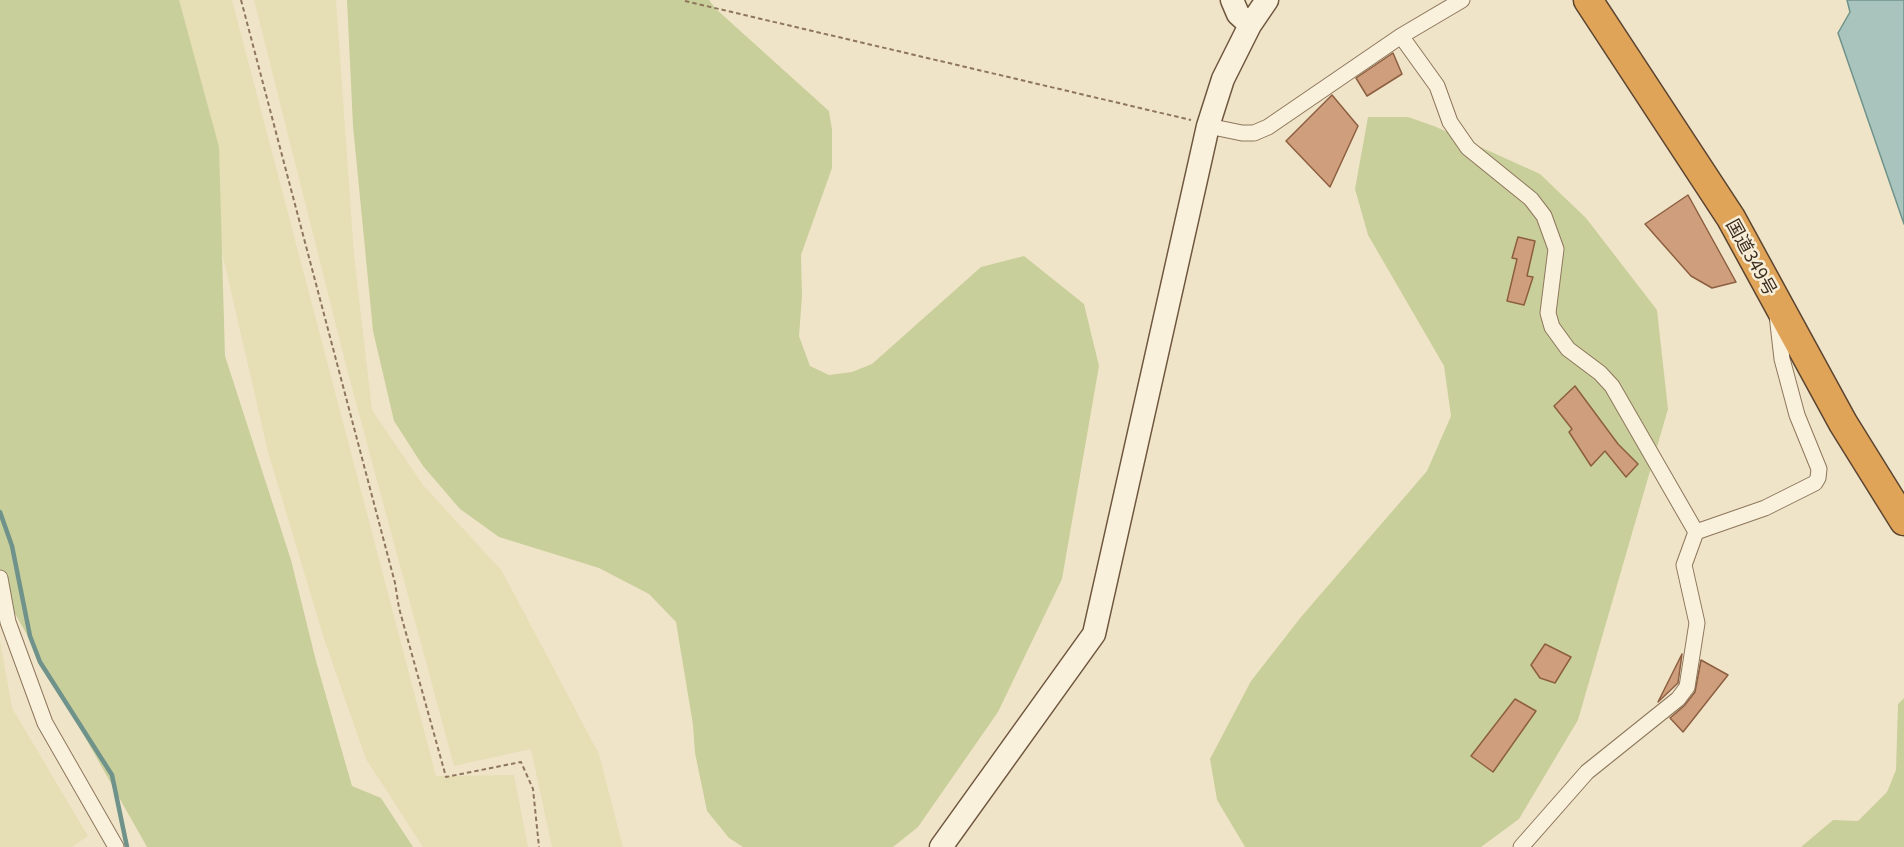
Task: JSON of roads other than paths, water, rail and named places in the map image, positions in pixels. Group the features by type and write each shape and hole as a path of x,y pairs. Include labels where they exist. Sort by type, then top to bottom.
{"highway":[{"name":"国道349号","path":"1588,0 1731,218 1843,423 1904,521"}],"street":[{"path":"1232,0 1238,14 1250,26"},
{"path":"940,847 1094,634 1208,126 1223,79 1250,26 1267,0"},
{"path":"1208,126 1254,133 1401,36 1462,0"},
{"path":"1401,36 1437,86 1450,122 1468,148 1531,199 1544,216 1556,249 1548,313 1552,327 1568,349 1600,373 1612,386 1696,532 1684,565 1697,623 1688,687 1678,699 1587,772 1521,847"},
{"path":"1696,532 1766,508 1815,483 1818,478 1819,469 1797,415 1782,359 1776,318 1779,307"},
{"path":"0,578 8,622 45,723 116,847"}],"water":[{"path":"1847,0 1904,0 1904,224 1838,33 1850,12"}],"waterway":[{"path":"0,512 12,546 30,636 40,662 112,775 127,847"}]}
